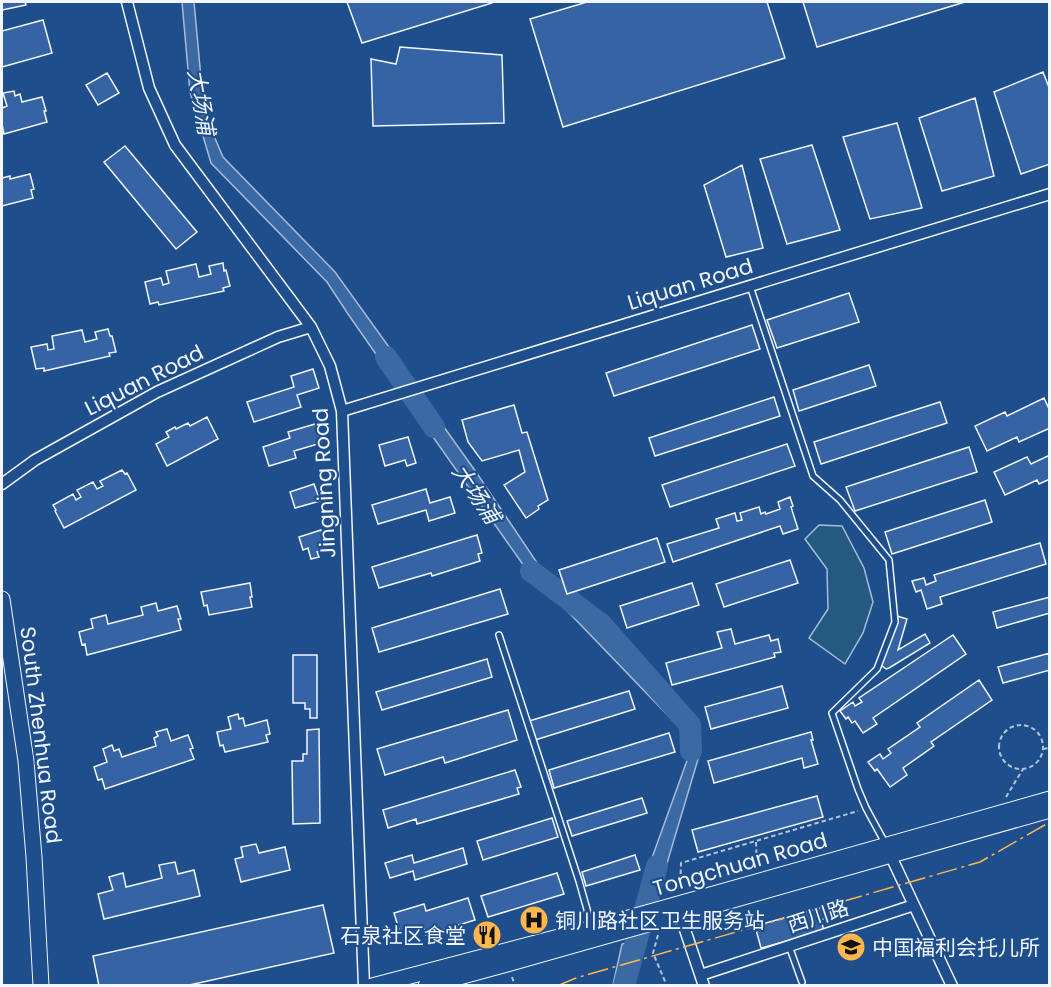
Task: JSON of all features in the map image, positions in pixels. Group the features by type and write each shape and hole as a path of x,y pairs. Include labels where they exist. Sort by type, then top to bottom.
{"main road":[{"name":"South Zhenhua Road","path":"2,599 26,760 41,986"},
{"name":"Tongchuan Road","path":"680,909 888,850 994,814 1050,799"},
{"name":"Tongchuan Road","path":"426,986 518,961 630,924 660,917 758,881 1050,810"},
{"name":"Tongchuan Road","path":"372,986 593,928 630,924"}],"street":[{"name":"Jingning Road","path":"126,2 148,88 175,146 311,327 330,366 342,411 364,986"},
{"name":"Liquan Road","path":"342,411 1050,194"},
{"name":"Liquan Road","path":"2,484 35,460 158,392 278,337 311,327"},
{"path":"888,850 952,986"},
{"name":"西川路","path":"702,980 789,946 914,905"},
{"path":"680,909 702,980"}],"lane":[{"path":"750,286 813,476 840,500 889,560 895,622 881,660 877,669 832,713 858,789 888,850"},
{"path":"499,635 593,928"},
{"path":"789,946 802,982"}],"path":[{"path":"1029,726 1040,735 1043,749 1037,762 1023,769 1016,768 1009,765 1000,754 1000,739 1009,728 1029,726"},
{"path":"1043,749 1050,748"},
{"path":"994,814 1023,769"},
{"path":"680,909 681,863 866,808"},
{"path":"756,842 758,881"},
{"path":"660,917 653,953 667,986"}],"shaded area":[{"path":"819,525 842,526 864,568 873,602 863,633 845,664 809,638 828,609 827,569 805,539"}],"water":[{"path":"182,2 194,2 202,89 211,129 223,157 335,272 412,379 396,383 327,282 211,163 190,92"},
{"path":"424,399 554,588 601,624 690,725 699,756 665,870 649,897 640,900 648,869 689,755 680,728 524,566 409,403"},
{"path":"647,937 634,985 613,985 622,944"}],"building":[{"path":"2,2 25,2 26,5 2,10"},
{"path":"347,2 492,2 492,3 362,43"},
{"path":"587,2 767,2 785,58 563,127 530,19"},
{"path":"803,2 965,2 817,47"},
{"path":"43,20 52,53 2,67 2,31"},
{"path":"400,47 502,55 504,123 373,126 371,59 396,64"},
{"path":"1043,72 1050,90 1050,164 1021,174 994,92"},
{"path":"107,73 119,93 98,105 86,85"},
{"path":"14,91 15,96 20,94 22,102 42,97 47,122 4,134 2,108 7,106 3,93"},
{"path":"975,98 994,176 942,191 919,118"},
{"path":"897,123 922,208 870,219 843,137"},
{"path":"812,145 840,230 787,244 760,159"},
{"path":"125,146 197,232 176,249 104,162"},
{"path":"742,165 763,248 726,257 704,185"},
{"path":"30,174 34,189 31,190 33,198 2,206 2,178 10,176 10,179"},
{"path":"223,263 230,286 223,288 224,291 159,305 158,302 150,304 145,282 161,278 163,285 169,283 166,271 196,264 199,277 211,274 209,266"},
{"path":"849,293 859,322 777,348 767,320"},
{"path":"752,325 760,349 614,396 606,373"},
{"path":"108,329 116,352 109,353 110,356 44,371 44,368 36,369 31,347 47,344 48,350 54,349 52,336 82,330 85,342 97,339 95,332"},
{"path":"869,365 876,386 799,411 793,390"},
{"path":"313,369 319,388 297,395 301,407 254,422 247,402 294,387 291,376"},
{"path":"774,397 780,416 655,456 649,438"},
{"path":"1044,398 1050,411 1050,428 1019,442 1017,437 987,451 975,426 1005,412 1007,416"},
{"path":"940,402 947,423 821,464 814,442"},
{"path":"514,405 522,433 527,432 548,500 526,518 504,485 525,472 519,450 482,461 468,442 462,420"},
{"path":"207,417 218,439 167,466 156,444 169,437 166,432 175,427 176,429 188,423 190,426"},
{"path":"315,424 321,443 294,451 296,458 269,466 263,447 290,438 288,432"},
{"path":"408,437 416,463 407,466 405,460 385,466 379,445"},
{"path":"787,444 795,466 670,507 662,485"},
{"path":"969,447 977,472 855,511 846,487"},
{"path":"1050,455 1050,479 1039,484 1037,480 1005,495 994,472 1027,457 1031,464"},
{"path":"122,470 125,474 127,473 136,490 64,528 53,505 73,494 76,500 81,497 77,490 93,482 97,489 103,486 100,481"},
{"path":"314,484 320,501 295,508 290,492"},
{"path":"426,489 430,503 450,497 455,513 429,521 426,510 378,524 372,505"},
{"path":"790,497 798,529 783,534 780,526 673,562 667,544 719,528 716,519 735,513 737,521 742,520 740,513 759,507 761,514 780,509 778,502"},
{"path":"985,500 992,522 892,554 885,532"},
{"path":"321,530 325,543 321,544 323,550 317,552 319,557 311,559 308,548 303,550 299,537"},
{"path":"477,535 482,553 478,554 480,561 432,576 431,573 379,588 372,567"},
{"path":"657,538 665,562 567,594 559,570"},
{"path":"1040,543 1046,564 940,597 942,604 927,609 921,590 916,592 912,581 924,578 926,585 936,581 934,575"},
{"path":"790,560 798,583 724,607 716,584"},
{"path":"250,583 252,607 209,615 201,592"},
{"path":"692,583 699,605 627,628 620,606"},
{"path":"500,589 508,614 379,652 372,628"},
{"path":"1050,597 1050,613 997,628 993,612"},
{"path":"156,603 158,611 177,606 181,619 178,619 181,630 87,655 79,632 93,628 91,619 106,615 108,624 143,615 141,607"},
{"path":"897,616 907,619 898,650 925,634 930,643 886,669 881,665 882,660"},
{"path":"731,629 735,644 769,635 771,641 778,639 781,652 774,653 775,657 672,685 666,663 722,648 717,632"},
{"path":"953,635 966,654 873,718 877,724 863,733 855,721 852,723 848,717 846,719 840,711 853,702 855,706 862,702 859,698"},
{"path":"1050,653 1050,670 1003,683 998,667"},
{"path":"293,655 317,655 317,718 310,718 310,709 305,709 305,703 293,703"},
{"path":"487,659 492,677 382,710 376,692"},
{"path":"979,680 992,700 931,742 934,746 903,768 907,775 890,787 877,769 875,771 868,762 880,754 883,759 891,753 888,749 920,727 917,723"},
{"path":"782,686 788,708 711,729 705,707"},
{"path":"629,691 635,709 535,740 529,721"},
{"path":"508,710 517,740 445,763 443,757 385,775 377,749"},
{"path":"238,714 239,719 243,718 245,726 267,720 270,734 266,735 268,742 225,752 223,745 220,746 217,732 231,729 228,717"},
{"path":"167,729 171,741 188,735 194,759 105,789 102,779 98,780 94,767 107,762 103,749 112,745 114,751 119,749 122,757 156,746 154,738 158,736 156,732"},
{"path":"319,729 320,823 293,824 292,761 303,761 303,754 307,754 307,730"},
{"path":"811,732 818,764 804,768 802,758 714,783 708,761"},
{"path":"669,733 675,752 554,788 549,770"},
{"path":"515,770 521,787 517,788 519,794 417,824 416,819 388,828 383,810"},
{"path":"817,796 823,817 698,852 692,830"},
{"path":"642,798 647,813 572,836 567,821"},
{"path":"552,818 558,837 483,860 477,841"},
{"path":"256,844 259,853 285,847 290,870 241,882 235,859 243,857 241,847"},
{"path":"463,848 467,864 415,880 413,871 390,878 385,863 412,855 414,863"},
{"path":"635,855 640,870 586,886 582,872"},
{"path":"175,862 178,874 194,870 200,896 104,919 98,894 113,890 109,877 123,873 126,887 162,878 159,865"},
{"path":"557,873 564,894 488,917 481,896"},
{"path":"468,898 475,920 426,935 423,926 400,933 394,913 424,904 426,911"},
{"path":"323,905 334,953 185,986 99,986 93,956"},
{"path":"824,907 827,918 821,920 824,931 761,948 755,926"}],"waterway":[{"name":"大场浦","path":"386,357 434,427"},
{"name":"大场浦","path":"531,571 601,624 690,725 691,751"},
{"name":"大场浦","path":"624,986 657,866"}],"power":[{"path":"557,986 576,978 980,862 1050,822"}],"place":[{"name":"铜川路社区卫生服务站","path":"534,920"},
{"name":"石泉社区食堂","path":"487,935"},
{"name":"中国福利会托儿所","path":"851,947"}]}
